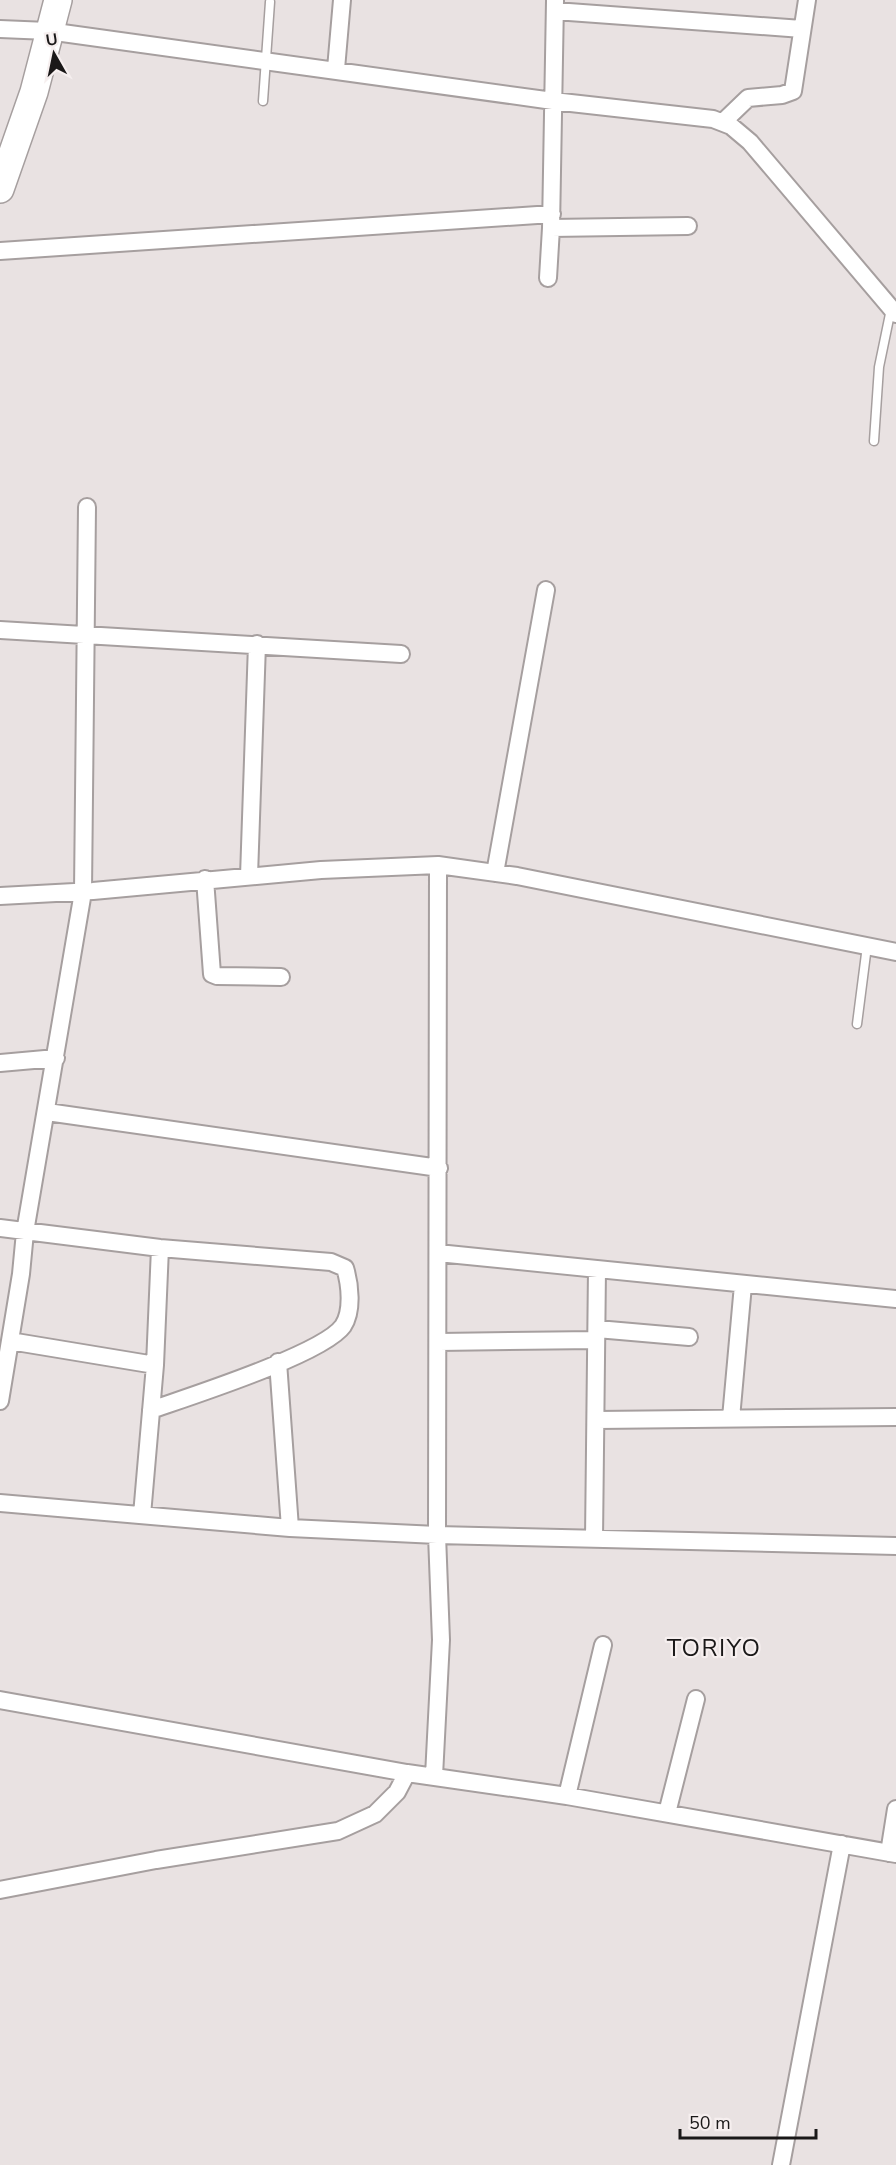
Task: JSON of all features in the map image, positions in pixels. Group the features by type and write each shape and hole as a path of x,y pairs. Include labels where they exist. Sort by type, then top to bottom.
{"main road":[{"path":"0,188 34,92 48,31 58,0"}],"street":[{"path":"336,69 342,0"},
{"path":"723,122 748,98 782,95 793,91 807,0"},
{"path":"548,278 552,221 555,6 802,28"},
{"path":"0,29 48,31 336,69 553,101 699,116 723,122 750,142 894,311"},
{"path":"0,251 552,221 688,225"},
{"path":"0,1401 2,1375 10,1341 25,1232 83,892 87,507"},
{"path":"495,873 546,590"},
{"path":"0,630 401,654"},
{"path":"249,876 257,644"},
{"path":"434,1776 441,1640 437,1535 438,865"},
{"path":"0,896 83,892 205,879 438,865 495,873 896,952"},
{"path":"205,879 212,974 281,977"},
{"path":"0,1063 56,1058"},
{"path":"47,1112 439,1168"},
{"path":"0,1228 160,1248 332,1262 344,1267 348,1278 349,1307 343,1325 321,1342 278,1362 151,1410"},
{"path":"142,1515 155,1365 160,1248"},
{"path":"438,1253 896,1299"},
{"path":"594,1539 597,1269"},
{"path":"731,1418 743,1285"},
{"path":"439,1342 597,1335 689,1337"},
{"path":"10,1341 155,1365"},
{"path":"278,1362 290,1528"},
{"path":"597,1420 896,1417"},
{"path":"0,1503 290,1528 437,1535 896,1546"},
{"path":"567,1796 603,1645"},
{"path":"667,1814 696,1699"},
{"path":"0,1700 407,1773 567,1796 892,1854 896,1809"},
{"path":"0,1890 156,1860 338,1831 375,1814 397,1792 407,1773"},
{"path":"781,2165 842,1845"}],"lane":[{"path":"262,101 270,2"},
{"path":"874,441 879,367 894,311"},
{"path":"857,1024 867,946"}],"district":[{"name":"TORIYO","path":"714,1648"}]}
